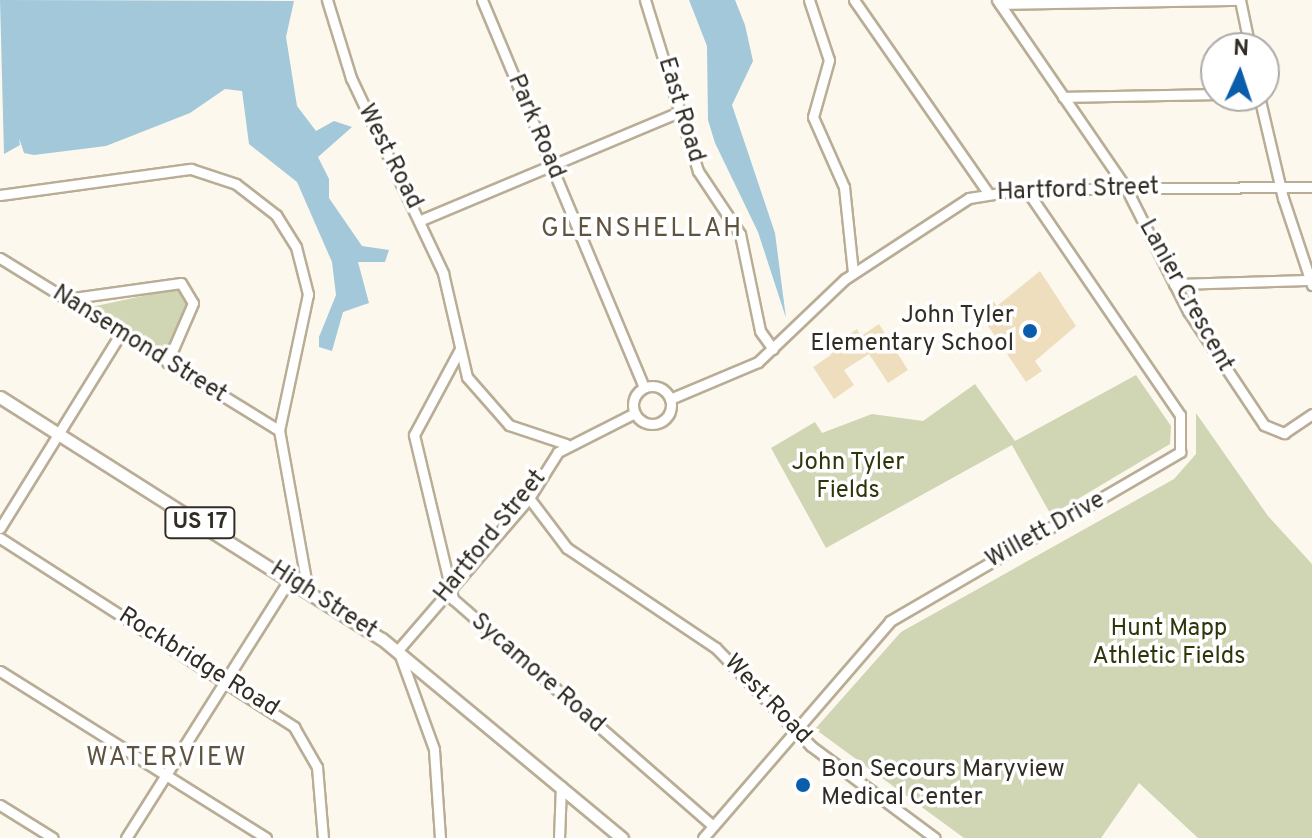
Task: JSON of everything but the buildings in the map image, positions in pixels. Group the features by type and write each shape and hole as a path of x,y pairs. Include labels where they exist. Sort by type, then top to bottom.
{"main road":[{"name":"High Street","path":"0,397 398,650 622,838"}],"street":[{"name":"West Road","path":"327,0 351,78 421,220 451,297 459,351 474,389 499,417 530,436 566,444"},
{"name":"Park Road","path":"482,0 644,387"},
{"name":"East Road","path":"645,0 698,171 740,234 760,331 773,349"},
{"path":"809,0 829,60 813,117 844,187 853,273"},
{"path":"854,0 988,193"},
{"path":"998,2 1240,0 1247,32"},
{"name":"Lanier Crescent","path":"998,2 1127,189 1174,284 1264,425 1284,433 1312,414"},
{"path":"1063,97 1200,94"},
{"path":"421,220 681,111"},
{"path":"1174,284 1311,283 1280,187 1263,112"},
{"path":"0,195 172,168 221,177 267,206 296,247 308,294 279,430 308,591"},
{"name":"Hartford Street","path":"398,650 529,498 566,444 635,413 642,421 659,423 670,399 749,368 853,273 950,207 988,193 1026,189 1312,187"},
{"name":"Willett Drive","path":"703,838 796,730 860,649 904,609 1180,452 1180,415 1026,189"},
{"name":"Nansemond Street","path":"0,258 279,430"},
{"path":"66,299 181,283 193,303 167,363"},
{"path":"0,528 121,333"},
{"name":"Sycamore Road","path":"459,351 414,435 449,590 459,607 713,826"},
{"path":"635,413 633,401 644,387 660,387 670,399"},
{"name":"West Road","path":"529,498 567,548 716,648 796,730 935,838"},
{"name":"Rockbridge Road","path":"0,538 284,717 305,739 317,767 323,838"},
{"path":"126,838 290,579"},
{"path":"398,650 434,749 440,838"},
{"path":"0,671 266,838"},
{"path":"559,838 561,786"},
{"path":"0,805 53,838"}],"green space":[{"path":"175,289 188,296 189,305 167,354 91,307"},
{"name":"John Tyler Fields","path":"1136,375 1171,426 1170,444 1051,515 1012,445 826,548 771,448 815,422 822,433 872,414 923,421 975,384 1015,441"},
{"name":"Hunt Mapp Athletic Fields","path":"1196,413 1268,516 1312,564 1312,838 1198,838 1139,783 1101,838 964,838 815,729 901,632 1174,479 1196,454"}],"water":[{"path":"0,0 294,1 286,37 297,106 316,131 334,121 352,127 318,157 329,179 329,198 362,246 389,250 385,262 358,262 369,303 343,312 332,351 319,347 319,337 336,295 332,262 297,182 249,144 242,91 225,89 190,113 106,146 34,155 24,153 19,138 20,145 4,154"},
{"path":"689,0 735,0 745,25 753,61 732,105 775,233 786,318 758,232 715,143 708,120 707,46"}],"place":[{"name":"John Tyler Elementary School","path":"1030,331"},
{"name":"Bon Secours Maryview Medical Center","path":"803,785"}],"district":[{"name":"GLENSHELLAH","path":"642,230"},
{"name":"WATERVIEW","path":"167,759"}]}
